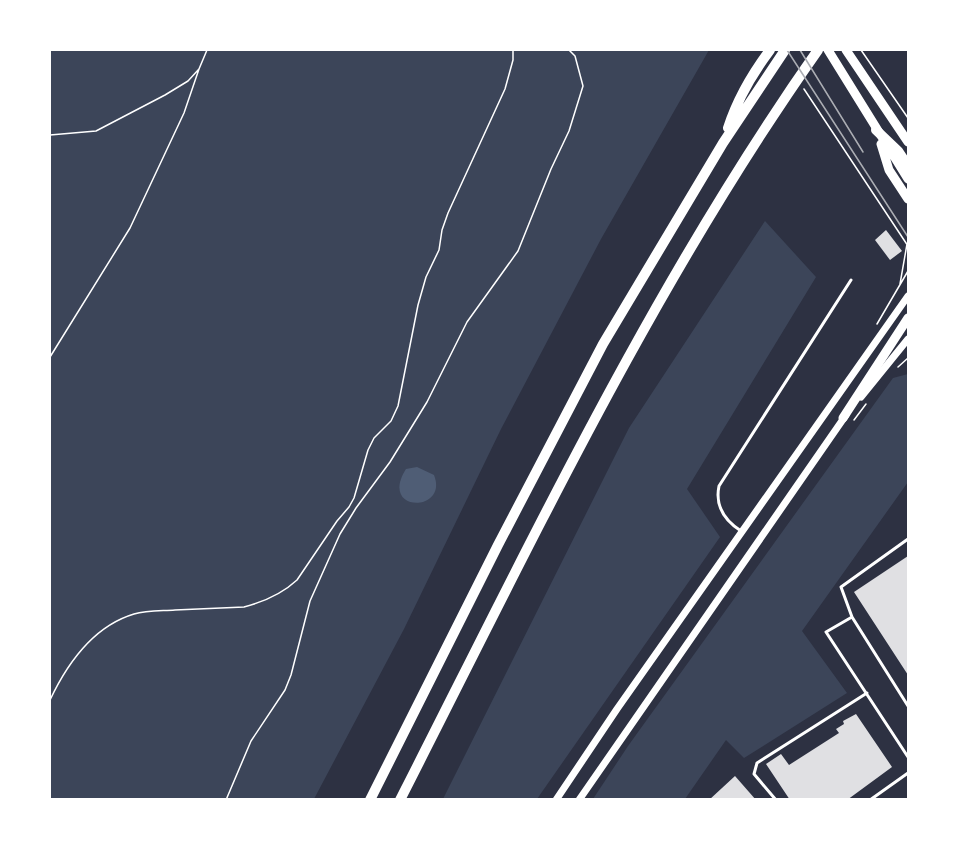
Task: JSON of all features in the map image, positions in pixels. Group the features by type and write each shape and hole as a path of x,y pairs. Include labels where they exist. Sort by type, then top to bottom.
{"highway":[{"path":"723,143 734,110 756,68 770,50"},
{"path":"370,800 498,545 603,344 723,143 784,50"},
{"path":"400,800 534,536 620,374 687,254 818,50"},
{"path":"876,130 898,151 909,166"}],"main road":[{"path":"828,50 876,130 909,179"},
{"path":"846,50 909,142"},
{"path":"876,130 890,170 909,200"},
{"path":"843,418 909,318"}],"street":[{"path":"556,800 909,296"},
{"path":"579,800 843,418 909,339"}],"lane":[{"path":"742,532 722,513 717,498 720,486 851,280"},
{"path":"909,539 841,587 852,617 909,706"},
{"path":"852,617 826,632 909,756"},
{"path":"776,800 754,774 757,763 867,693"},
{"path":"870,800 909,773"}],"path":[{"path":"50,357 130,228 184,112 207,50"},
{"path":"50,700 68,667 83,648 111,624 122,618 146,612 244,607 290,587 349,507 354,498 368,450 374,438 391,421 398,406 418,305 426,278 439,250 442,230 448,213 505,89 513,60 513,50"},
{"path":"226,800 251,741 285,690 310,601 340,534 390,462 426,402 467,322 518,250 569,131 583,86 575,56 569,50"},
{"path":"862,50 909,118"},
{"path":"50,135 96,131 165,95 188,81 199,69"},
{"path":"817,109 908,244 900,285"}],"shaded area":[{"path":"50,50 709,50 601,239 501,429 404,629 314,799 50,799"},
{"path":"765,221 816,277 687,489 720,537 537,799 443,799 629,428"},
{"path":"908,374 908,482 802,631 847,693 744,758 726,740 685,799 593,799 628,746 893,378"},
{"path":"417,467 434,475 436,487 432,496 415,503 407,500 401,494 400,483 406,469"}],"building":[{"path":"886,230 902,251 890,260 875,240"},
{"path":"908,556 908,675 854,592"},
{"path":"856,714 892,767 847,800 790,800 766,764 781,754 789,765 839,733 836,729 844,724 843,721"},
{"path":"735,776 756,800 709,800"}],"tram line":[{"path":"787,50 908,237"},
{"path":"800,50 863,152"}]}
